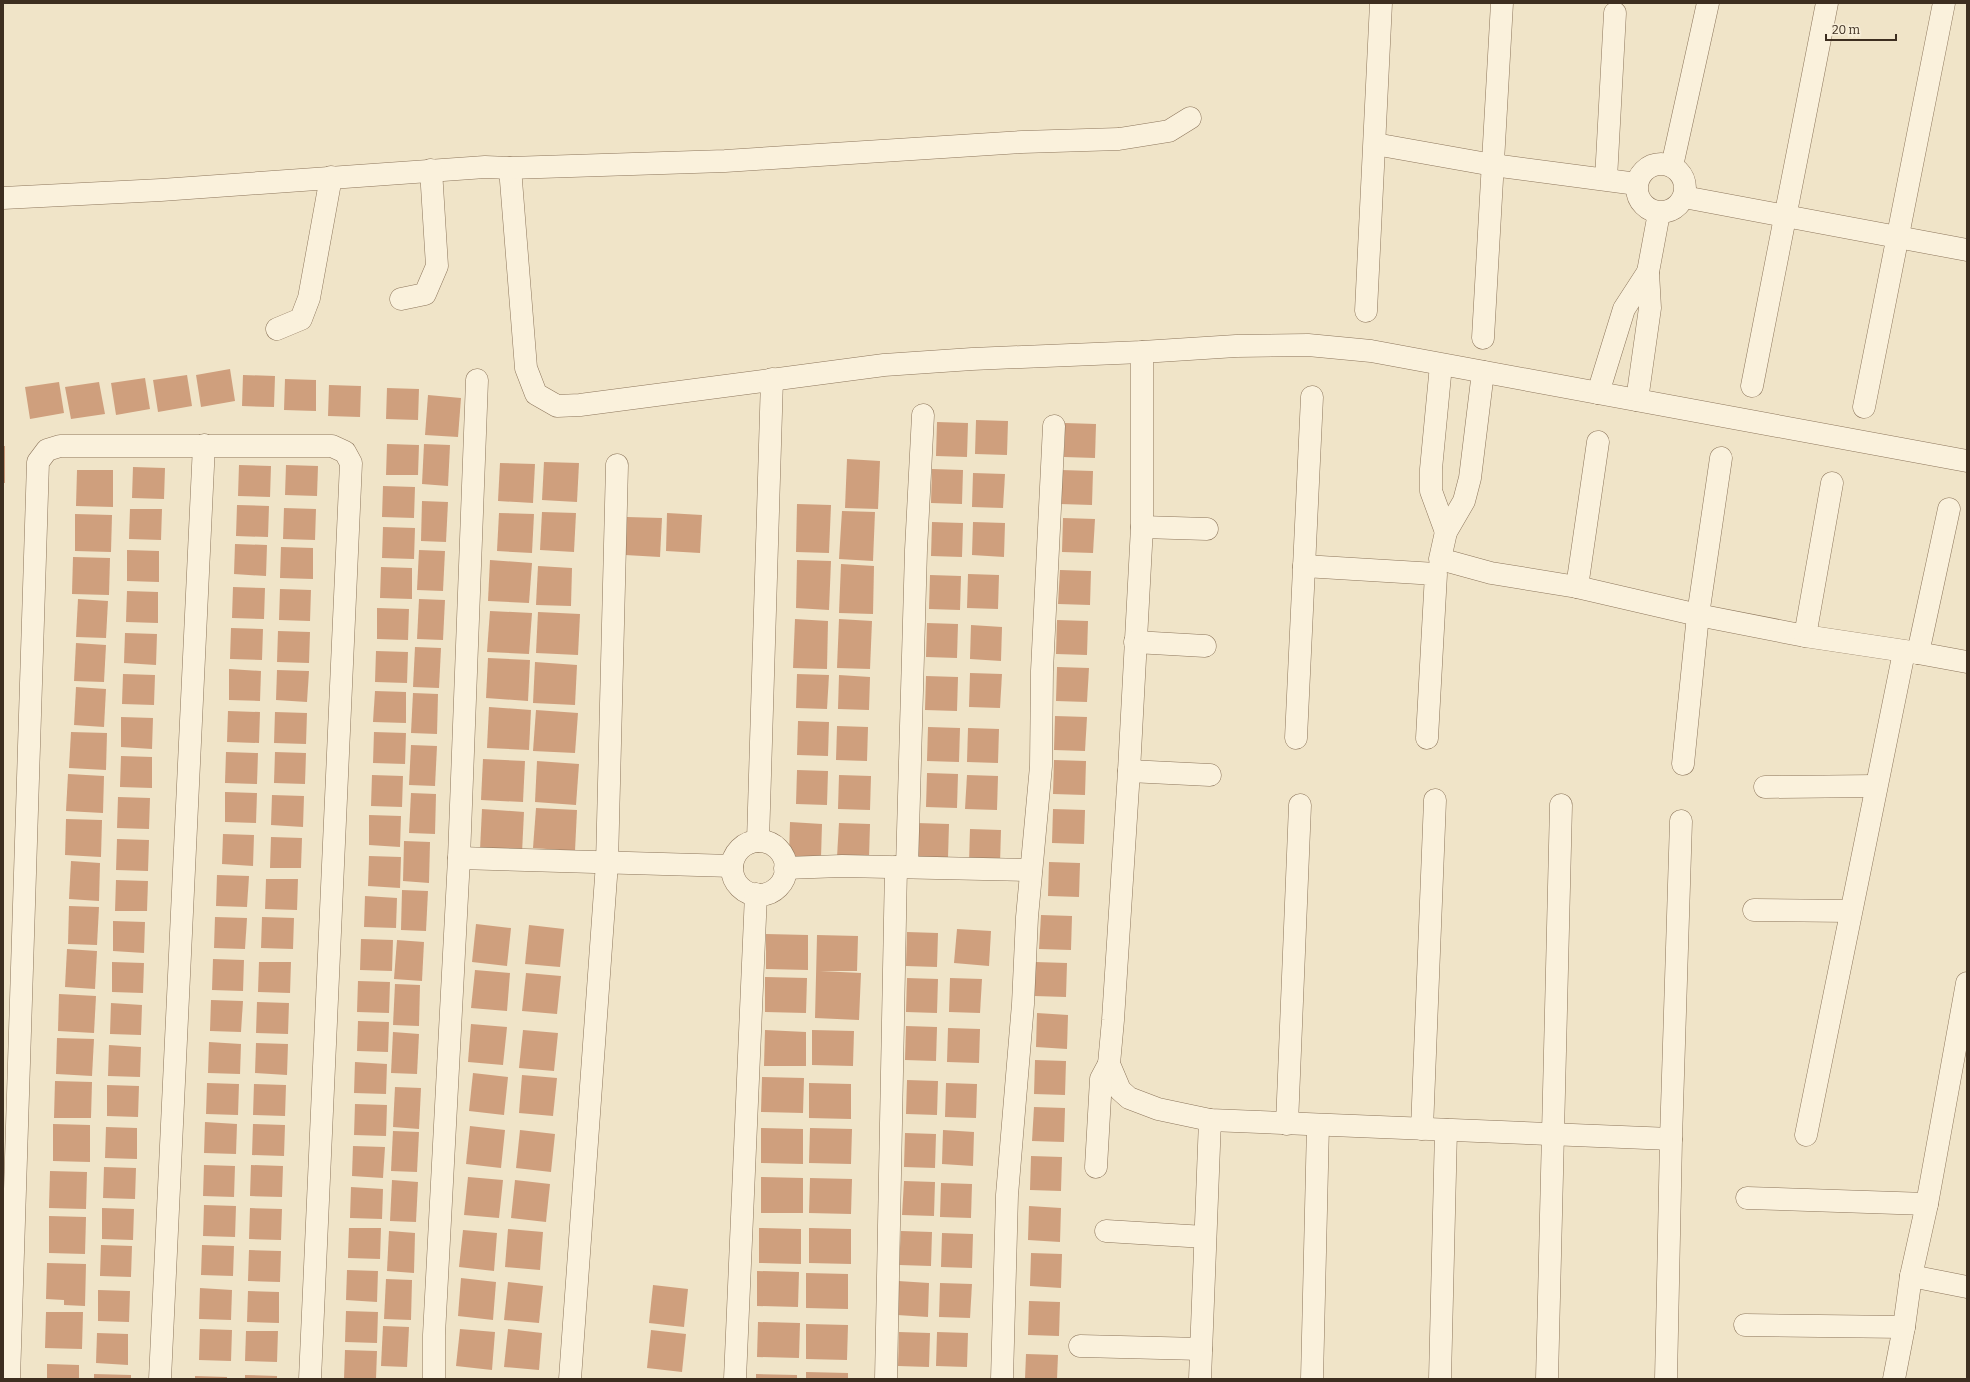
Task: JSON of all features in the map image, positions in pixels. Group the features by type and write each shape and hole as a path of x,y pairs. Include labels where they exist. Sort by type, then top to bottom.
{"street":[{"path":"1366,311 1381,3"},
{"path":"1484,338 1502,3"},
{"path":"1672,166 1708,3"},
{"path":"1752,386 1827,3"},
{"path":"1864,406 1944,3"},
{"path":"1606,180 1616,13"},
{"path":"3,198 161,190 485,167 510,168 725,161 1022,142 1119,139 1169,131 1190,118"},
{"path":"1375,144 1493,165 1637,184"},
{"path":"1654,164 1664,164 1672,166 1681,174 1686,185 1684,197 1674,209 1659,213 1649,210 1642,204 1637,194 1637,184 1640,176 1646,169 1654,164"},
{"path":"510,168 526,368 536,394 557,406 580,405 884,365 965,359 1142,352 1236,346 1308,345 1371,351 1967,461"},
{"path":"401,299 425,294 437,266 431,170"},
{"path":"277,328 301,319 309,298 331,177"},
{"path":"1684,197 1967,250"},
{"path":"1636,400 1650,308 1648,272 1659,213"},
{"path":"1598,393 1624,309 1648,272"},
{"path":"1096,1166 1100,1079 1108,1064 1113,1020 1129,771 1142,527 1142,352"},
{"path":"1441,365 1431,469 1431,491 1446,532"},
{"path":"1427,738 1438,567 1446,532 1464,501 1470,478 1483,372"},
{"path":"758,841 772,379"},
{"path":"434,1379 434,1335 460,858 477,380"},
{"path":"1296,738 1312,397"},
{"path":"886,1379 902,867 923,415"},
{"path":"1002,1379 1007,1195 1023,1004 1027,917 1041,766 1042,671 1054,426"},
{"path":"1577,587 1598,442"},
{"path":"9,1379 38,462 47,450 60,446 204,445 332,446 346,452 352,463 310,1379"},
{"path":"160,1379 204,445"},
{"path":"1683,764 1698,615 1721,458"},
{"path":"570,1379 607,863 616,465"},
{"path":"1805,636 1832,482"},
{"path":"1806,1135 1876,786 1949,509"},
{"path":"1142,527 1207,529"},
{"path":"1304,566 1438,567 1491,573 1577,587 1698,615 1805,636 1967,662"},
{"path":"1135,642 1205,646"},
{"path":"1129,771 1210,775"},
{"path":"1765,787 1876,786"},
{"path":"1422,1129 1435,800"},
{"path":"1287,1124 1300,805"},
{"path":"1548,1379 1552,1134 1562,805"},
{"path":"1666,1379 1670,1139 1681,821"},
{"path":"758,841 771,844 778,849 782,855 786,868 784,878 774,890 767,893 756,894 743,889 733,875 732,866 734,857 739,850 746,844 758,841"},
{"path":"460,858 732,866"},
{"path":"786,868 842,866 1031,870"},
{"path":"735,1379 756,894"},
{"path":"1754,910 1850,911"},
{"path":"1894,1379 1904,1327 1911,1276 1927,1204 1967,983"},
{"path":"1108,1064 1120,1090 1129,1098 1158,1109 1210,1120 1670,1139"},
{"path":"1200,1379 1210,1120"},
{"path":"1312,1379 1318,1125"},
{"path":"1440,1379 1446,1130"},
{"path":"1747,1198 1927,1204"},
{"path":"1106,1231 1205,1237"},
{"path":"1911,1276 1967,1287"},
{"path":"1745,1325 1904,1327"},
{"path":"1080,1346 1201,1349"}],"building":[{"path":"230,369 235,401 201,407 196,375"},
{"path":"187,375 192,406 158,412 153,380"},
{"path":"243,375 275,376 274,407 242,406"},
{"path":"145,378 150,409 116,415 111,383"},
{"path":"285,379 316,380 316,411 284,410"},
{"path":"59,382 64,413 30,419 25,387"},
{"path":"99,382 105,414 71,419 65,387"},
{"path":"329,385 361,386 360,417 328,416"},
{"path":"387,388 419,389 418,420 386,419"},
{"path":"428,395 461,398 458,437 425,435"},
{"path":"976,420 1008,421 1007,455 975,454"},
{"path":"937,422 968,423 967,457 936,456"},
{"path":"1065,423 1096,424 1095,458 1064,457"},
{"path":"387,444 419,445 418,475 386,475"},
{"path":"424,444 450,445 448,486 422,484"},
{"path":"3,446 5,446 5,483 3,483"},
{"path":"847,459 880,461 878,509 845,508"},
{"path":"544,462 579,463 577,502 542,500"},
{"path":"500,463 535,464 533,503 498,501"},
{"path":"239,465 271,466 270,497 238,496"},
{"path":"286,465 318,466 317,496 285,495"},
{"path":"133,467 165,468 164,499 132,498"},
{"path":"932,469 963,470 962,504 931,503"},
{"path":"77,470 113,470 113,507 76,506"},
{"path":"1061,470 1093,471 1092,505 1060,504"},
{"path":"973,473 1005,474 1003,508 972,507"},
{"path":"383,486 415,487 414,518 382,517"},
{"path":"422,501 448,502 446,542 421,541"},
{"path":"797,504 831,505 829,553 796,552"},
{"path":"237,505 269,506 268,537 236,536"},
{"path":"284,508 316,509 315,540 283,539"},
{"path":"130,509 162,509 161,540 129,539"},
{"path":"842,511 875,512 873,561 839,559"},
{"path":"542,512 576,513 574,552 540,550"},
{"path":"499,513 534,514 532,553 497,551"},
{"path":"667,513 702,515 700,553 666,551"},
{"path":"75,514 112,515 111,552 75,551"},
{"path":"627,517 662,518 660,557 625,555"},
{"path":"1063,518 1095,519 1093,553 1062,552"},
{"path":"932,522 963,523 962,557 931,556"},
{"path":"973,522 1005,523 1004,557 972,555"},
{"path":"383,527 415,528 414,559 382,558"},
{"path":"235,544 267,545 266,576 234,574"},
{"path":"281,547 313,548 313,579 280,578"},
{"path":"127,550 159,551 159,582 127,581"},
{"path":"419,550 445,551 443,591 417,590"},
{"path":"73,557 110,558 109,595 72,594"},
{"path":"490,560 532,563 529,603 488,601"},
{"path":"797,560 831,561 829,610 796,608"},
{"path":"841,564 874,566 873,614 839,613"},
{"path":"538,566 572,568 571,606 536,605"},
{"path":"381,567 412,568 412,599 380,598"},
{"path":"1060,570 1091,571 1090,605 1058,604"},
{"path":"968,574 999,575 998,609 967,608"},
{"path":"930,575 961,576 960,610 929,609"},
{"path":"233,587 265,588 264,619 232,618"},
{"path":"280,589 311,590 310,621 279,620"},
{"path":"127,591 158,592 158,623 126,622"},
{"path":"78,599 108,601 106,638 76,637"},
{"path":"419,599 445,600 443,640 417,639"},
{"path":"377,608 409,609 408,640 377,639"},
{"path":"490,611 532,613 529,654 487,652"},
{"path":"538,612 580,614 578,655 536,653"},
{"path":"795,619 828,621 827,669 793,668"},
{"path":"839,619 872,621 870,669 837,668"},
{"path":"1057,620 1088,621 1087,655 1056,654"},
{"path":"927,623 958,624 957,658 926,657"},
{"path":"971,625 1002,627 1001,661 970,659"},
{"path":"231,628 263,629 262,660 230,659"},
{"path":"278,631 310,632 309,663 277,662"},
{"path":"125,633 157,634 156,665 124,663"},
{"path":"76,643 106,645 104,682 74,681"},
{"path":"415,647 441,648 439,688 413,687"},
{"path":"376,651 408,652 407,683 375,682"},
{"path":"488,658 530,660 528,701 486,698"},
{"path":"535,662 577,665 575,705 533,703"},
{"path":"1057,667 1089,668 1087,702 1056,701"},
{"path":"229,669 261,671 260,701 229,700"},
{"path":"277,670 309,671 307,702 276,700"},
{"path":"970,673 1002,674 1000,708 969,707"},
{"path":"123,674 155,675 154,705 122,704"},
{"path":"797,674 829,675 827,709 796,708"},
{"path":"839,675 870,677 869,710 838,709"},
{"path":"926,676 958,677 957,711 925,710"},
{"path":"76,687 106,689 104,727 74,725"},
{"path":"375,691 406,692 406,723 373,722"},
{"path":"413,693 438,694 437,734 411,733"},
{"path":"489,707 531,710 529,750 487,748"},
{"path":"536,710 578,713 575,753 533,751"},
{"path":"228,711 260,712 259,743 227,742"},
{"path":"275,712 307,713 306,744 274,743"},
{"path":"1055,716 1087,717 1085,751 1054,750"},
{"path":"121,717 153,718 152,749 121,747"},
{"path":"798,721 829,722 828,756 797,755"},
{"path":"837,726 868,727 867,761 836,760"},
{"path":"928,727 960,728 959,762 927,761"},
{"path":"968,728 999,729 998,763 967,762"},
{"path":"71,732 107,733 106,770 69,768"},
{"path":"374,732 406,733 405,764 373,763"},
{"path":"411,745 437,746 435,786 409,785"},
{"path":"226,752 258,753 257,784 225,783"},
{"path":"275,752 306,753 305,784 274,783"},
{"path":"121,756 152,757 152,788 120,787"},
{"path":"483,759 525,761 523,802 481,800"},
{"path":"1054,760 1086,761 1085,795 1053,794"},
{"path":"537,761 579,764 576,805 535,802"},
{"path":"797,770 828,771 827,805 796,804"},
{"path":"927,773 958,774 957,808 926,807"},
{"path":"68,774 104,776 103,813 66,811"},
{"path":"372,775 403,776 402,807 371,806"},
{"path":"839,775 871,776 870,810 838,809"},
{"path":"967,775 998,776 997,810 965,809"},
{"path":"225,792 257,793 256,823 225,822"},
{"path":"411,793 436,794 435,834 409,833"},
{"path":"272,795 304,796 303,827 271,825"},
{"path":"118,797 150,798 149,829 117,828"},
{"path":"536,808 577,810 575,851 533,848"},
{"path":"482,809 524,812 522,853 480,850"},
{"path":"1053,809 1085,810 1084,844 1052,843"},
{"path":"369,815 401,816 400,847 369,845"},
{"path":"66,819 102,820 101,857 65,855"},
{"path":"790,822 822,824 821,858 789,856"},
{"path":"839,823 870,824 869,858 837,857"},
{"path":"917,823 949,824 948,858 916,857"},
{"path":"970,829 1001,830 1000,864 969,863"},
{"path":"223,834 254,835 253,866 222,864"},
{"path":"271,837 302,838 301,868 270,868"},
{"path":"117,839 149,840 148,871 116,870"},
{"path":"404,841 430,842 429,883 403,881"},
{"path":"369,856 401,857 400,888 368,886"},
{"path":"71,861 100,863 99,901 69,899"},
{"path":"1049,862 1080,863 1079,897 1048,896"},
{"path":"217,875 249,876 247,907 216,906"},
{"path":"266,879 298,879 297,910 265,909"},
{"path":"116,880 148,881 147,911 115,911"},
{"path":"402,890 428,891 426,931 401,930"},
{"path":"365,896 397,898 396,928 364,927"},
{"path":"69,906 99,907 97,945 68,944"},
{"path":"1041,915 1072,916 1071,950 1039,949"},
{"path":"215,917 247,918 245,949 214,948"},
{"path":"262,917 294,918 293,949 261,948"},
{"path":"113,921 145,922 144,953 113,951"},
{"path":"476,924 511,928 507,966 472,962"},
{"path":"529,925 564,929 560,967 525,964"},
{"path":"957,929 991,931 989,966 954,963"},
{"path":"907,932 938,933 937,967 906,966"},
{"path":"766,934 808,935 808,970 766,969"},
{"path":"817,935 858,936 857,971 820,971 861,973 859,1020 815,1018"},
{"path":"361,939 393,940 392,971 360,970"},
{"path":"397,940 424,942 422,981 394,979"},
{"path":"67,949 97,951 95,989 65,987"},
{"path":"213,959 244,960 243,991 212,990"},
{"path":"112,962 144,963 143,993 112,992"},
{"path":"259,962 291,962 290,993 258,992"},
{"path":"1035,962 1067,963 1066,997 1034,996"},
{"path":"475,970 510,973 507,1011 471,1008"},
{"path":"526,973 561,976 557,1014 522,1011"},
{"path":"765,977 807,978 806,1013 765,1012"},
{"path":"907,978 938,979 937,1013 906,1012"},
{"path":"950,978 982,979 980,1013 949,1012"},
{"path":"358,981 390,982 389,1013 357,1012"},
{"path":"395,984 420,985 419,1026 393,1025"},
{"path":"59,994 96,996 94,1033 58,1031"},
{"path":"211,1000 243,1001 241,1032 210,1031"},
{"path":"257,1002 289,1003 288,1034 256,1033"},
{"path":"111,1003 142,1005 141,1035 110,1034"},
{"path":"1037,1013 1068,1015 1067,1049 1036,1047"},
{"path":"358,1021 389,1022 388,1052 357,1051"},
{"path":"471,1024 507,1027 503,1065 468,1062"},
{"path":"906,1026 937,1027 936,1061 905,1060"},
{"path":"948,1028 980,1029 979,1063 947,1062"},
{"path":"523,1030 558,1033 554,1071 519,1068"},
{"path":"765,1030 806,1032 806,1066 764,1066"},
{"path":"812,1030 854,1031 853,1066 812,1065"},
{"path":"393,1032 419,1034 417,1074 391,1073"},
{"path":"57,1038 94,1039 92,1076 56,1074"},
{"path":"209,1042 241,1044 240,1074 208,1073"},
{"path":"256,1043 288,1044 287,1075 255,1073"},
{"path":"109,1045 141,1047 140,1077 108,1076"},
{"path":"1035,1060 1066,1061 1065,1095 1034,1094"},
{"path":"355,1062 387,1064 386,1094 354,1093"},
{"path":"473,1073 508,1077 504,1115 469,1111"},
{"path":"522,1075 557,1078 553,1116 519,1113"},
{"path":"762,1077 804,1078 803,1113 761,1112"},
{"path":"907,1080 938,1081 937,1115 906,1114"},
{"path":"55,1081 92,1082 91,1118 54,1118"},
{"path":"207,1083 239,1084 238,1115 206,1114"},
{"path":"809,1083 851,1084 851,1119 809,1118"},
{"path":"946,1083 977,1084 976,1118 945,1117"},
{"path":"254,1084 286,1085 285,1116 253,1115"},
{"path":"107,1085 139,1086 138,1117 107,1116"},
{"path":"395,1087 421,1088 419,1129 393,1127"},
{"path":"355,1104 387,1105 386,1136 354,1135"},
{"path":"1034,1107 1065,1108 1064,1142 1032,1141"},
{"path":"205,1122 237,1124 236,1154 204,1153"},
{"path":"53,1124 90,1125 90,1162 53,1161"},
{"path":"253,1124 285,1125 284,1156 252,1155"},
{"path":"470,1126 505,1130 501,1168 466,1164"},
{"path":"106,1127 137,1128 137,1159 105,1158"},
{"path":"761,1128 803,1129 803,1164 761,1163"},
{"path":"810,1128 852,1129 851,1164 809,1163"},
{"path":"520,1130 555,1134 551,1172 516,1168"},
{"path":"943,1130 974,1132 973,1166 942,1164"},
{"path":"393,1131 419,1132 417,1172 391,1171"},
{"path":"905,1133 936,1134 935,1168 904,1167"},
{"path":"353,1146 385,1147 383,1178 352,1176"},
{"path":"1031,1156 1062,1157 1061,1191 1030,1190"},
{"path":"204,1165 235,1166 234,1197 203,1196"},
{"path":"251,1165 283,1166 282,1197 250,1196"},
{"path":"104,1167 136,1168 135,1199 103,1198"},
{"path":"50,1171 87,1172 86,1209 49,1208"},
{"path":"468,1177 503,1180 499,1218 464,1215"},
{"path":"761,1177 803,1178 803,1213 761,1213"},
{"path":"810,1178 852,1179 851,1214 809,1213"},
{"path":"392,1180 418,1182 416,1222 390,1221"},
{"path":"515,1180 550,1184 546,1222 511,1218"},
{"path":"904,1181 935,1182 934,1216 902,1215"},
{"path":"941,1183 972,1184 971,1218 940,1217"},
{"path":"351,1187 383,1189 382,1219 350,1218"},
{"path":"204,1205 236,1206 235,1237 203,1236"},
{"path":"1029,1206 1061,1208 1060,1242 1028,1240"},
{"path":"102,1208 134,1209 133,1240 102,1239"},
{"path":"250,1208 282,1209 281,1240 249,1239"},
{"path":"49,1216 86,1217 85,1254 49,1253"},
{"path":"349,1228 381,1228 380,1259 348,1258"},
{"path":"759,1228 801,1229 801,1264 759,1263"},
{"path":"809,1228 851,1229 851,1264 809,1263"},
{"path":"508,1229 543,1232 540,1270 505,1267"},
{"path":"463,1230 497,1233 494,1271 459,1267"},
{"path":"389,1231 415,1233 414,1273 387,1271"},
{"path":"901,1231 932,1232 931,1266 899,1265"},
{"path":"942,1233 973,1234 972,1268 941,1267"},
{"path":"101,1245 132,1246 131,1277 100,1276"},
{"path":"202,1245 234,1246 233,1276 201,1275"},
{"path":"249,1250 281,1251 280,1282 248,1281"},
{"path":"1031,1253 1062,1254 1061,1288 1030,1286"},
{"path":"47,1263 86,1264 85,1306 64,1305 64,1300 46,1299"},
{"path":"347,1270 378,1271 377,1302 346,1300"},
{"path":"757,1271 799,1272 798,1307 757,1306"},
{"path":"806,1273 848,1274 848,1309 806,1308"},
{"path":"461,1278 496,1282 493,1320 458,1316"},
{"path":"386,1279 412,1280 411,1320 384,1319"},
{"path":"898,1281 929,1283 928,1317 897,1315"},
{"path":"508,1282 543,1286 539,1323 504,1320"},
{"path":"940,1283 972,1284 970,1318 939,1317"},
{"path":"653,1285 688,1289 684,1327 649,1323"},
{"path":"200,1288 232,1290 231,1320 199,1319"},
{"path":"98,1290 130,1291 129,1322 98,1321"},
{"path":"248,1291 279,1292 279,1323 247,1322"},
{"path":"1029,1301 1060,1302 1059,1336 1028,1335"},
{"path":"346,1311 378,1312 377,1343 345,1342"},
{"path":"46,1312 83,1312 82,1349 45,1348"},
{"path":"758,1322 800,1323 799,1358 757,1357"},
{"path":"806,1324 848,1325 847,1360 806,1359"},
{"path":"383,1326 409,1327 407,1367 381,1366"},
{"path":"200,1329 232,1330 231,1361 199,1360"},
{"path":"460,1329 495,1332 492,1370 456,1366"},
{"path":"508,1329 542,1333 539,1370 504,1367"},
{"path":"651,1330 686,1334 682,1372 647,1368"},
{"path":"246,1331 278,1331 277,1362 245,1361"},
{"path":"899,1332 930,1333 929,1367 898,1366"},
{"path":"937,1332 968,1333 967,1367 936,1366"},
{"path":"97,1333 128,1334 128,1365 96,1363"},
{"path":"345,1350 377,1351 376,1379 344,1379"},
{"path":"1026,1354 1058,1355 1057,1379 1025,1379"},
{"path":"47,1364 79,1365 79,1379 47,1379"},
{"path":"806,1372 848,1373 848,1379 806,1379"},
{"path":"94,1374 131,1375 131,1379 94,1379"},
{"path":"756,1374 797,1375 797,1379 756,1379"},
{"path":"245,1375 277,1376 277,1379 245,1379"},
{"path":"195,1376 227,1377 227,1379 195,1379"}]}
